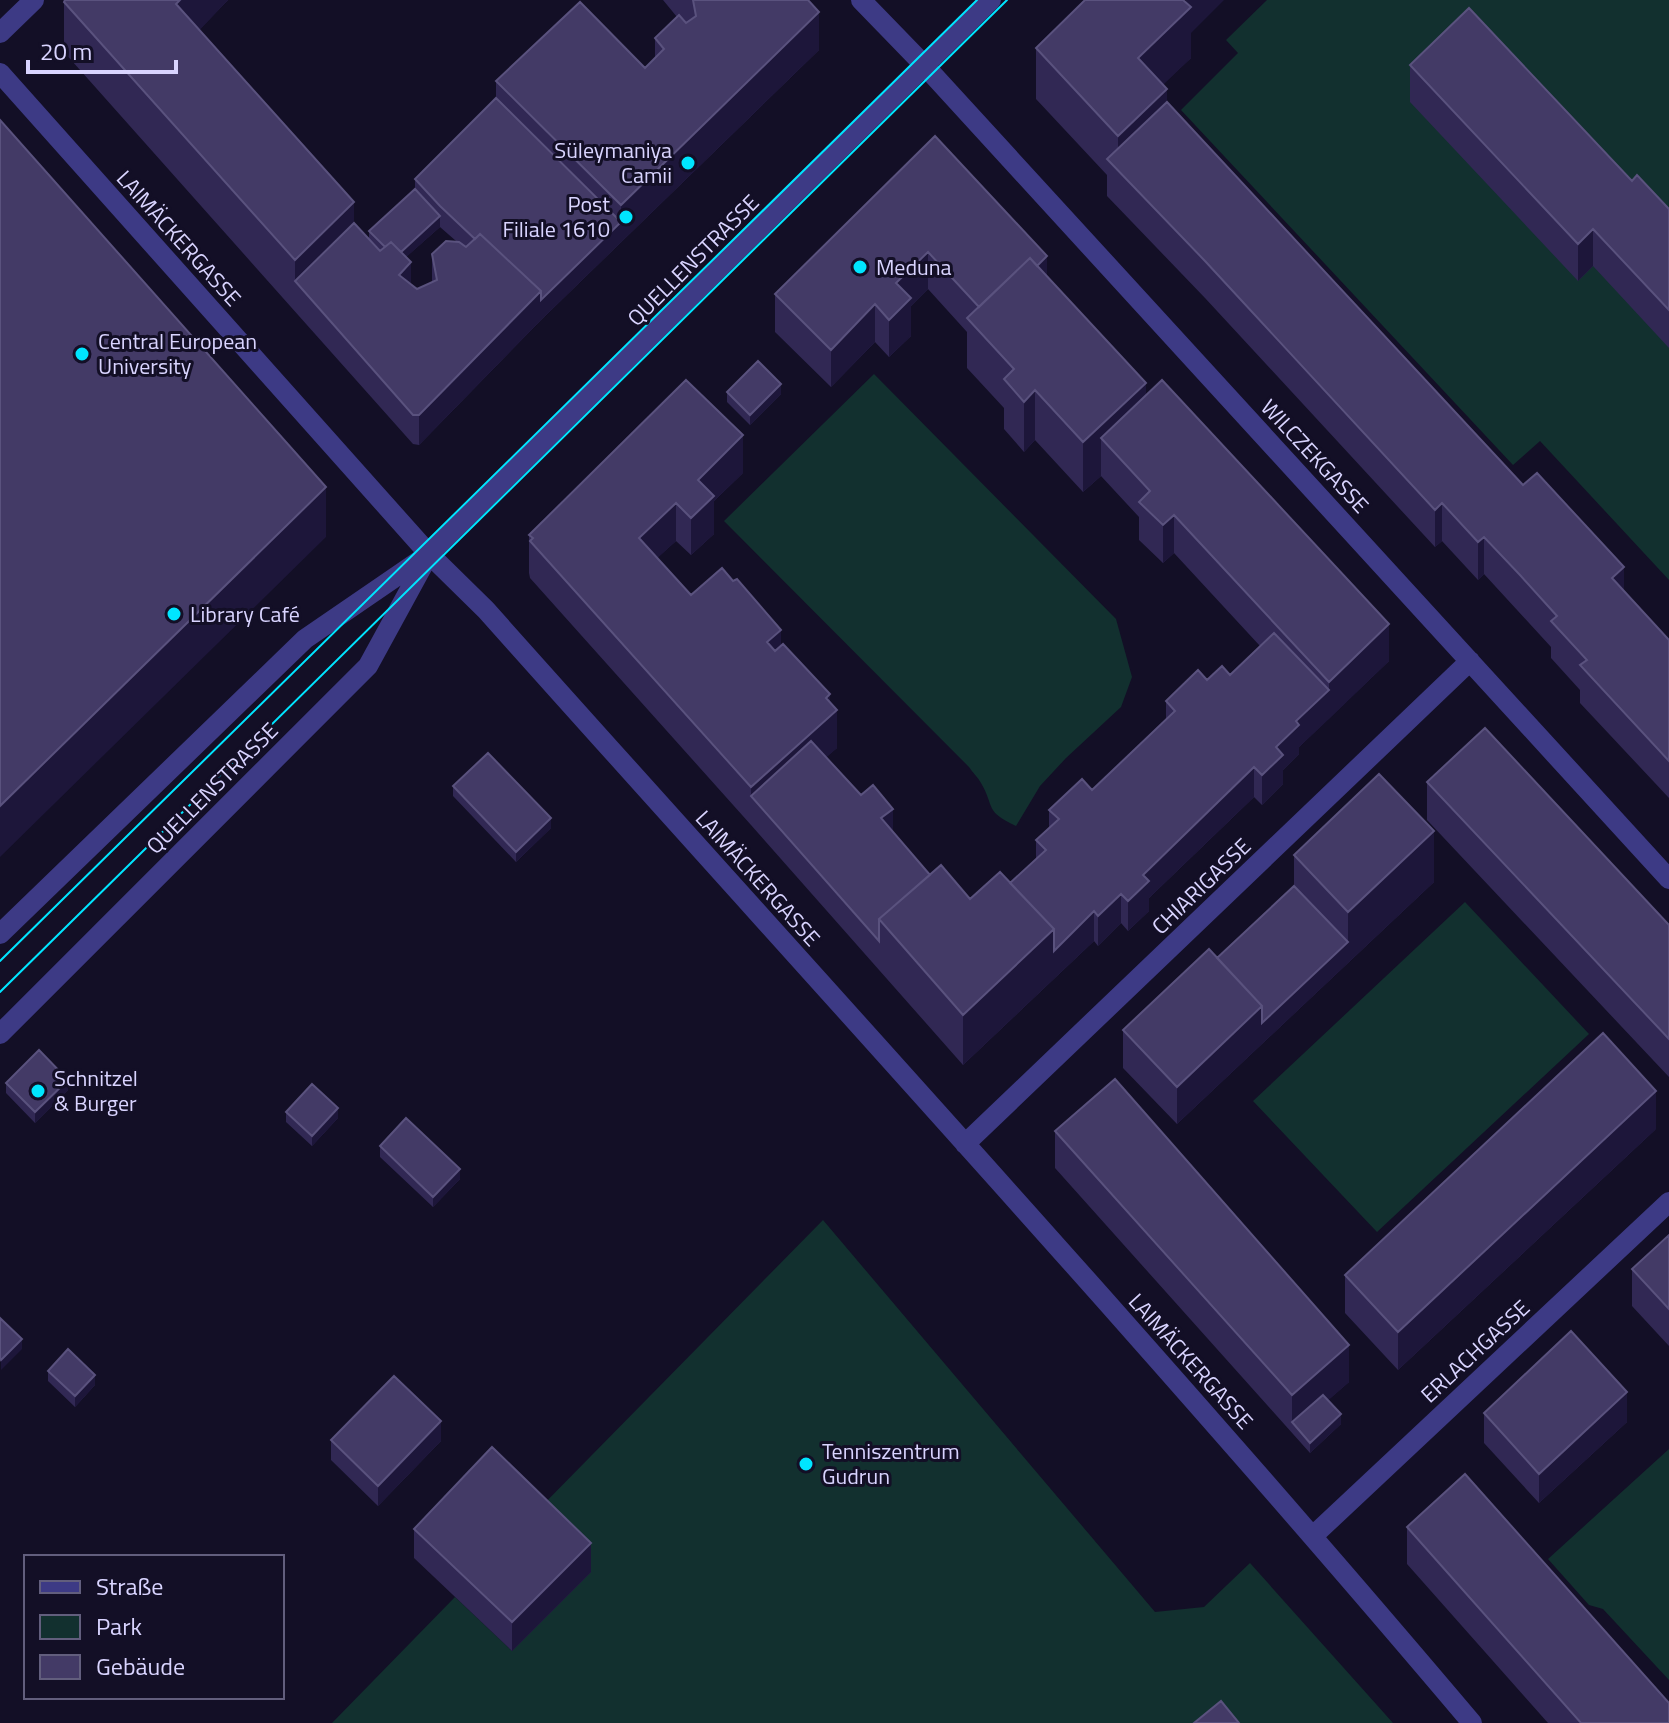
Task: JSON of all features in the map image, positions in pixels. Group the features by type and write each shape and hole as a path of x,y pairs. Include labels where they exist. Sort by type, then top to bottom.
{"street":[{"path":"0,33 34,0"},
{"name":"WILCZEKGASSE","path":"861,0 925,66 1669,879"},
{"name":"QUELLENSTRASSE","path":"0,934 305,639 429,554 991,0"},
{"name":"LAIMÄCKERGASSE","path":"0,73 429,554 486,610 1314,1535 1472,1723"},
{"name":"QUELLENSTRASSE","path":"0,1034 368,666 429,554"},
{"name":"CHIARIGASSE","path":"965,1144 1470,661"},
{"name":"ERLACHGASSE","path":"1314,1535 1669,1202"}],"green space":[{"path":"1267,0 1669,0 1669,580 1540,441 1513,465 1181,110 1238,53 1226,40"},
{"path":"874,374 1116,619 1132,677 1121,707 1040,786 1016,826 995,812 969,767 724,521"},
{"path":"1465,902 1589,1034 1377,1232 1253,1101"},
{"name":"Tenniszentrum Gudrun","path":"823,1220 1155,1612 1204,1607 1250,1563 1393,1723 332,1723 455,1597 512,1651 591,1572 532,1516"},
{"path":"1669,1449 1669,1680 1603,1609 1589,1605 1548,1559"}],"building":[{"path":"65,0 180,0 176,4 354,202 295,260"},
{"path":"693,0 808,0 819,12 621,205 496,81 580,2 645,68 664,49 655,38 679,15 686,23 696,16"},
{"path":"1085,0 1183,0 1191,7 1138,58 1167,89 1118,136 1036,48"},
{"path":"1469,8 1632,181 1637,175 1669,209 1669,310 1593,229 1578,244 1410,65"},
{"path":"496,98 621,222 541,300 541,291 480,234 475,239 415,179"},
{"path":"1167,102 1523,485 1537,473 1624,567 1612,578 1669,640 1669,761 1580,665 1587,660 1551,621 1557,616 1520,575 1484,537 1478,542 1442,503 1435,510 1107,159"},
{"name":"Central European University","path":"0,120 326,487 0,806"},
{"path":"935,136 1047,256 1037,266 1030,258 979,307 928,252 896,283 911,298 889,320 875,304 831,350 775,294"},
{"path":"415,189 440,216 401,252 391,242 385,247 369,231"},
{"path":"354,223 380,251 391,242 411,262 399,275 417,289 437,280 432,254 446,241 459,242 466,247 480,234 541,291 419,415 413,415 295,281"},
{"path":"1030,258 1146,383 1083,442 1035,390 1024,402 1004,379 1014,369 967,318"},
{"path":"758,361 781,384 750,415 727,392"},
{"path":"686,380 743,435 698,480 714,496 691,518 676,503 639,538 691,595 722,568 733,581 737,579 781,630 767,642 775,651 783,644 830,694 826,698 837,710 751,787 530,541 533,538 529,535"},
{"path":"1162,380 1389,624 1329,682 1174,515 1163,525 1139,502 1150,491 1101,438"},
{"path":"1274,633 1329,690 1296,721 1299,725 1276,747 1283,755 1262,775 1254,767 1143,875 1149,881 1128,901 1121,894 1098,916 1094,911 1054,951 1054,929 1010,883 1046,850 1036,840 1059,819 1049,810 1082,779 1092,790 1175,711 1166,701 1198,670 1207,680 1222,666 1230,675"},
{"path":"1485,728 1669,925 1669,1039 1427,782"},
{"path":"811,741 861,795 873,785 893,809 881,818 930,875 879,919 879,941 751,796"},
{"path":"488,753 551,818 516,852 453,786"},
{"path":"1379,774 1434,831 1348,912 1294,855"},
{"path":"941,865 970,899 1000,872 1054,929 963,1015 879,919"},
{"path":"1294,886 1348,942 1262,1023 1262,1006 1217,958"},
{"path":"1209,949 1262,1006 1177,1087 1123,1030"},
{"path":"1603,1033 1656,1091 1398,1332 1345,1275"},
{"path":"39,1050 68,1080 35,1112 6,1083"},
{"path":"1115,1079 1349,1345 1292,1395 1055,1131"},
{"path":"312,1084 338,1108 312,1136 286,1112"},
{"path":"406,1118 460,1169 433,1197 380,1146"},
{"path":"1669,1235 1669,1309 1632,1269"},
{"path":"0,1318 22,1339 1,1360 0,1358"},
{"path":"1571,1331 1627,1392 1539,1474 1484,1413"},
{"path":"68,1349 95,1375 75,1396 48,1371"},
{"path":"394,1376 441,1421 378,1486 331,1440"},
{"path":"1323,1395 1341,1414 1310,1443 1292,1422"},
{"path":"492,1447 591,1543 512,1622 414,1529"},
{"path":"1465,1474 1669,1703 1669,1723 1581,1723 1407,1527"},
{"path":"1221,1701 1239,1723 1194,1723"}],"tram line":[{"path":"0,961 977,0"},
{"path":"0,992 1007,0"}],"place":[{"name":"Süleymaniya Camii","path":"688,163"},
{"name":"Post Filiale 1610","path":"626,217"},
{"name":"Meduna","path":"860,267"},
{"name":"Central European University","path":"82,354"},
{"name":"Library Café","path":"174,614"},
{"name":"Schnitzel & Burger","path":"38,1091"},
{"name":"Tenniszentrum Gudrun","path":"806,1464"}]}
